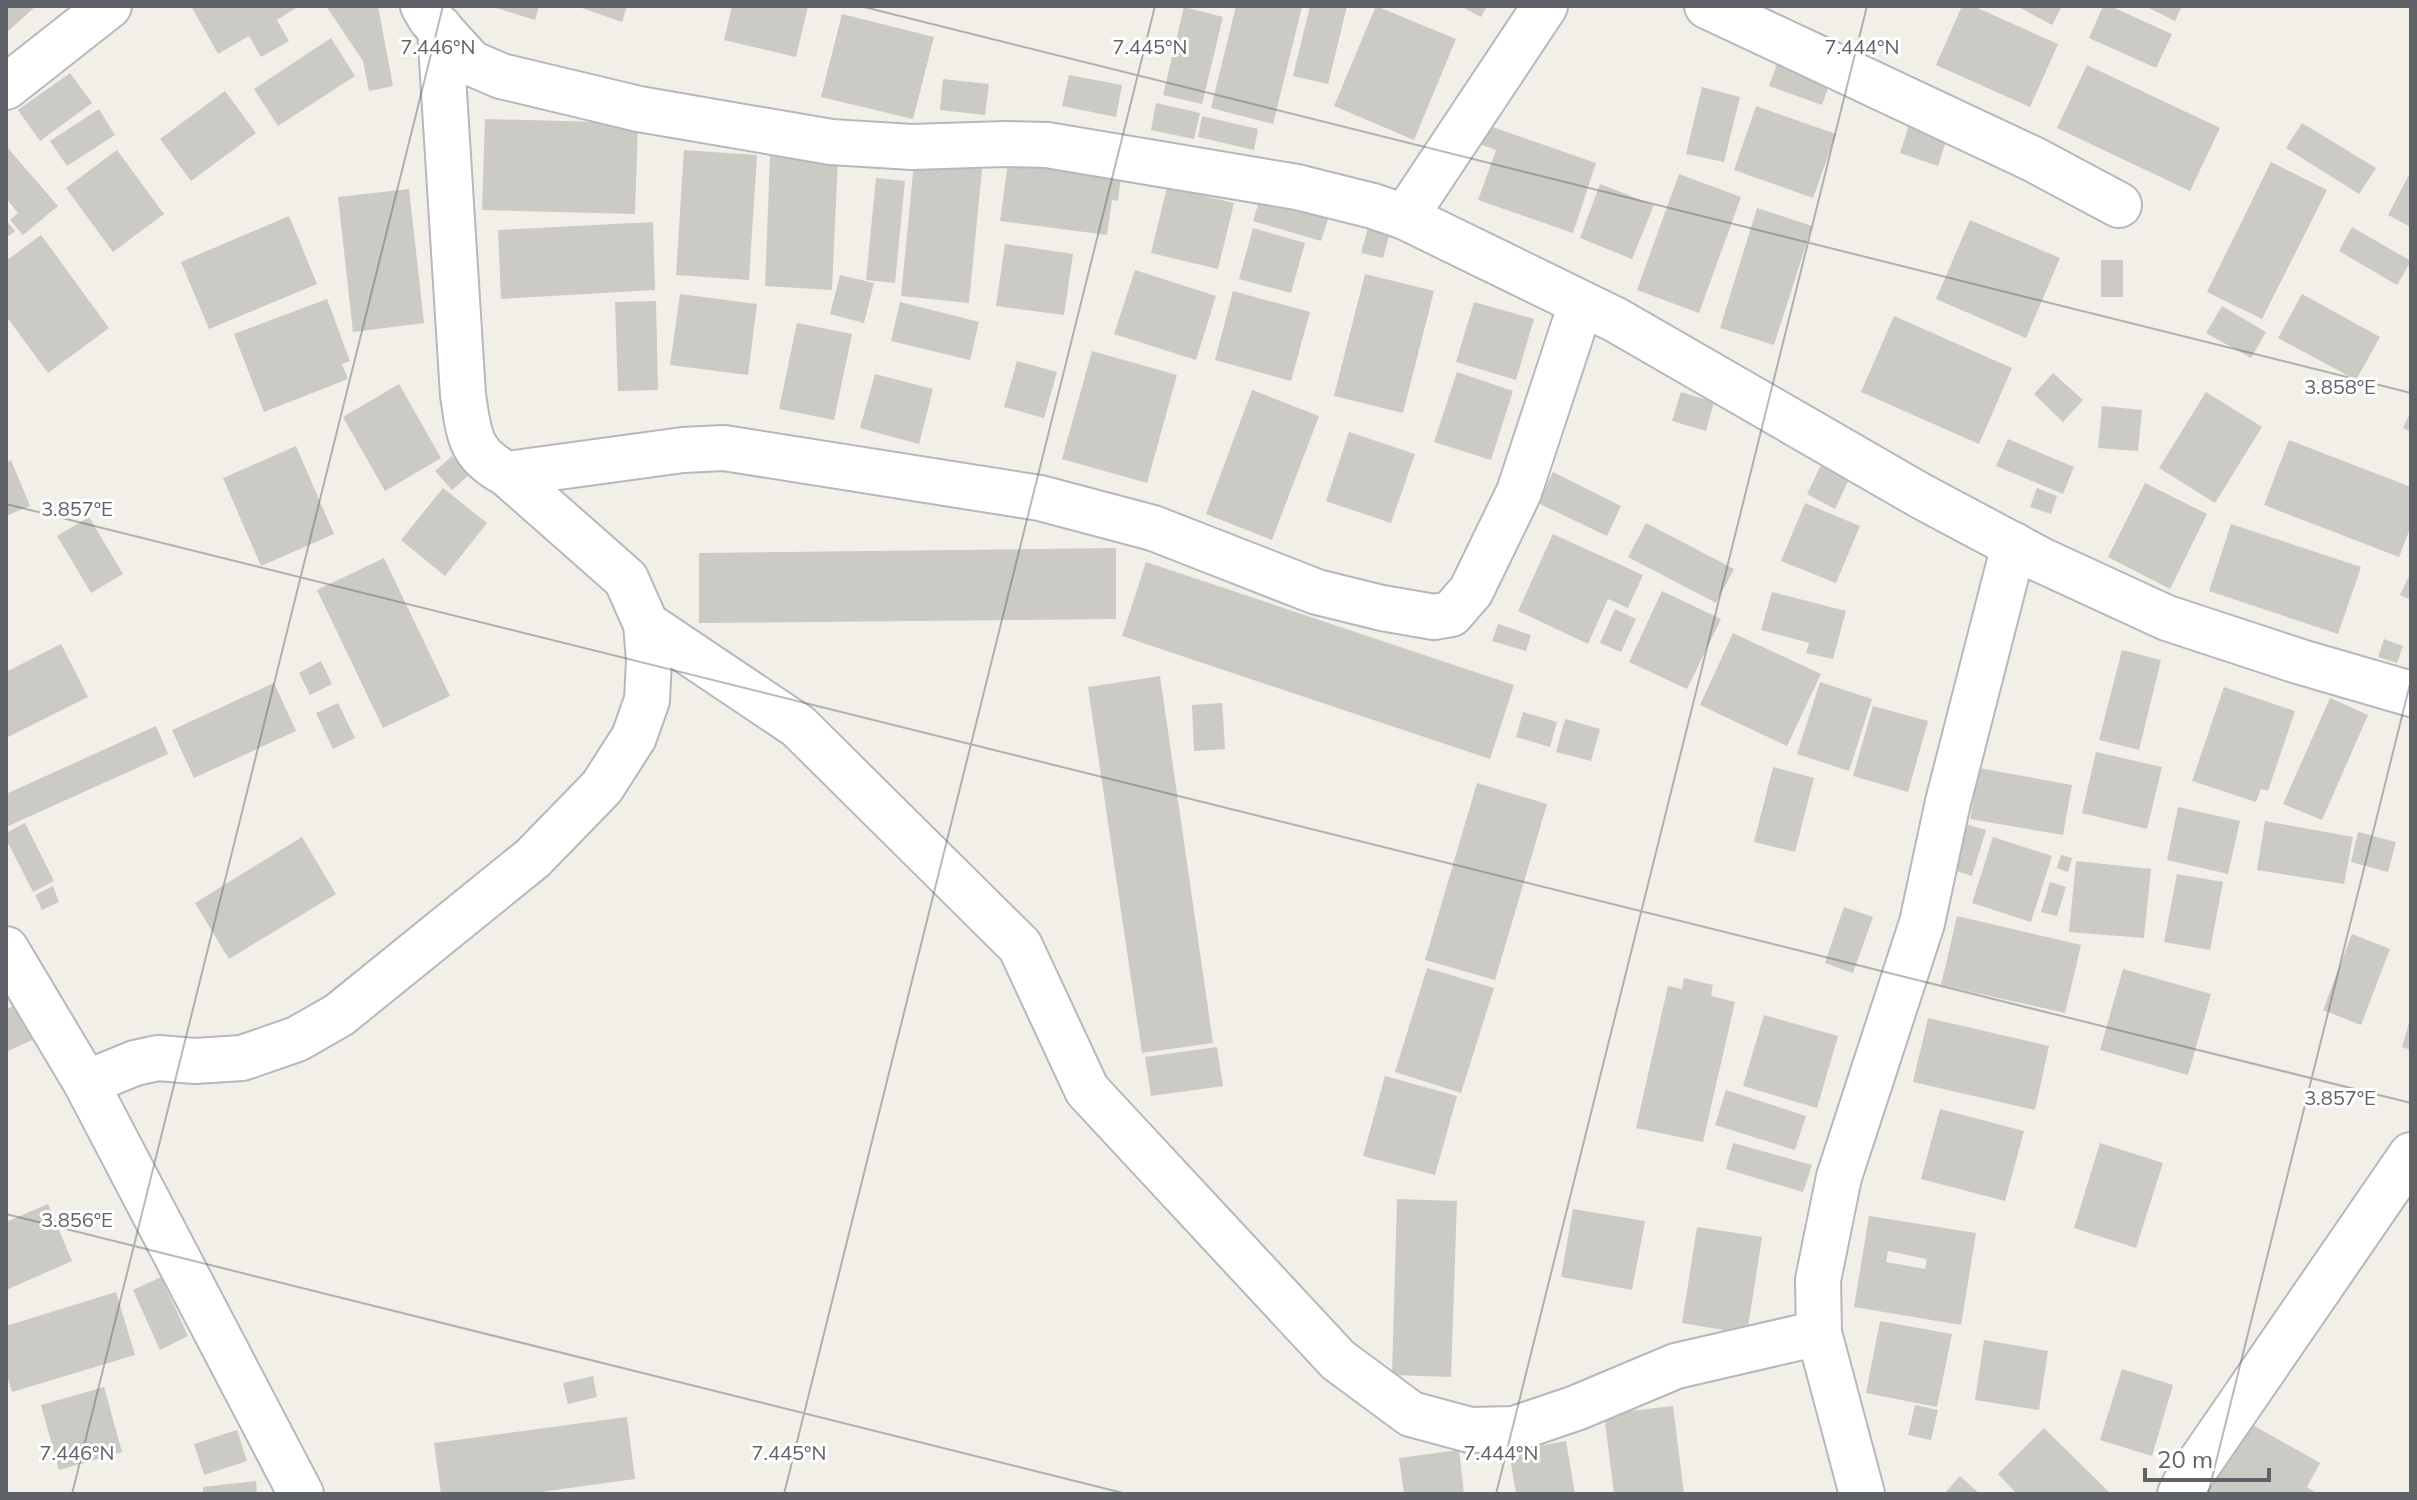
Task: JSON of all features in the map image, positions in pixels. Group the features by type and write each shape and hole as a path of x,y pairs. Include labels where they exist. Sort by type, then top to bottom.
{"street":[{"path":"6,87 109,6"},
{"path":"1405,217 1545,6"},
{"path":"1707,6 2033,159 2119,205"},
{"path":"431,17 471,63 501,76 639,109 831,142 912,147 1047,145 1297,187 1373,206 1405,217 1616,320 1921,496 2014,545 2167,618 2411,694"},
{"path":"86,1083 135,1063 158,1058 195,1061 242,1058 297,1039 339,1015 521,868 602,787 634,737 647,700 649,660 646,624 626,579 507,474 487,464 469,435 431,17"},
{"path":"507,474 683,450 724,448 1040,498 1153,528 1317,592 1434,617 1451,614 1471,591 1519,492 1581,304"},
{"path":"1862,1494 1819,1333 1818,1280 1839,1177 1922,923 1948,802 2014,545"},
{"path":"646,624 798,726 1020,946 1087,1090 1338,1360 1411,1414 1470,1430 1514,1429 1576,1408 1676,1366 1819,1333"},
{"path":"6,949 86,1083 301,1494"},
{"path":"2180,1494 2411,1155"}],"building":[{"path":"6,6 36,6 6,33"},
{"path":"191,6 299,6 277,20 289,41 261,57 249,36 218,54"},
{"path":"326,6 378,6 393,86 369,91 363,61"},
{"path":"490,6 539,6 535,20"},
{"path":"576,6 627,6 622,22"},
{"path":"732,6 808,6 796,57 724,40"},
{"path":"1236,6 1302,7 1273,124 1211,108"},
{"path":"1310,6 1347,6 1328,84 1293,76"},
{"path":"1376,6 1456,39 1414,140 1334,106"},
{"path":"1460,6 1487,6 1481,17"},
{"path":"1962,6 1973,6 2058,44 2030,107 1936,65"},
{"path":"2017,6 2062,6 2052,25"},
{"path":"2103,6 2110,6 2172,34 2156,68 2089,38"},
{"path":"2145,6 2182,6 2175,21"},
{"path":"1184,7 1223,17 1202,104 1163,95"},
{"path":"842,14 934,37 913,119 821,97"},
{"path":"331,38 355,76 278,126 254,89"},
{"path":"1778,61 1831,80 1822,105 1769,86"},
{"path":"2087,65 2220,128 2190,191 2057,128"},
{"path":"70,73 92,103 40,141 18,110"},
{"path":"1069,75 1122,85 1116,117 1062,106"},
{"path":"943,79 989,84 985,115 940,110"},
{"path":"1702,87 1740,97 1724,162 1686,154"},
{"path":"225,91 256,133 191,181 160,139"},
{"path":"1156,103 1200,113 1194,139 1151,130"},
{"path":"1756,106 1836,134 1813,198 1734,170"},
{"path":"99,109 115,135 67,166 50,141"},
{"path":"1202,116 1258,129 1254,150 1198,137"},
{"path":"485,119 638,123 635,214 482,210"},
{"path":"2302,123 2376,168 2359,194 2286,148"},
{"path":"1484,124 1596,163 1573,233 1478,200 1496,150 1477,143"},
{"path":"1909,125 1947,138 1938,166 1900,153"},
{"path":"6,146 58,206 23,235 10,220 18,213 6,198"},
{"path":"117,150 164,214 113,252 66,188"},
{"path":"684,150 757,155 749,280 676,275"},
{"path":"770,156 838,158 832,290 765,286"},
{"path":"1008,162 1121,176 1118,201 1112,200 1107,235 1000,221"},
{"path":"2271,162 2327,190 2262,319 2207,292"},
{"path":"914,163 982,169 969,303 901,296"},
{"path":"2411,171 2411,227 2388,215"},
{"path":"1679,174 1741,197 1699,313 1637,290"},
{"path":"876,178 905,181 895,283 866,280"},
{"path":"1600,184 1654,205 1632,259 1580,238"},
{"path":"1167,187 1234,203 1218,269 1151,253"},
{"path":"409,189 424,323 353,332 338,197"},
{"path":"1262,191 1330,213 1321,241 1253,221"},
{"path":"1757,208 1812,226 1774,345 1720,328"},
{"path":"289,216 317,284 209,329 181,262"},
{"path":"6,220 15,231 6,238"},
{"path":"1370,220 1392,225 1383,258 1361,253"},
{"path":"1970,220 2060,258 2026,338 1936,299"},
{"path":"653,222 655,290 501,299 498,230"},
{"path":"2352,227 2411,261 2397,285 2339,251"},
{"path":"1253,228 1305,243 1291,293 1239,279"},
{"path":"41,235 109,328 48,373 6,316 6,261"},
{"path":"1005,244 1073,254 1064,315 996,306"},
{"path":"2101,260 2123,260 2123,297 2101,297"},
{"path":"1135,270 1216,296 1196,360 1114,334"},
{"path":"1365,274 1434,291 1403,413 1334,396"},
{"path":"840,275 874,283 864,323 830,314"},
{"path":"1233,291 1310,312 1291,381 1215,360"},
{"path":"680,294 757,304 748,375 670,365"},
{"path":"2302,294 2380,337 2356,380 2278,338"},
{"path":"327,299 350,361 342,364 348,379 264,412 234,334"},
{"path":"656,301 658,390 618,391 615,302"},
{"path":"900,302 979,322 970,360 891,341"},
{"path":"1474,302 1534,319 1516,380 1456,362"},
{"path":"2222,306 2266,332 2251,358 2206,333"},
{"path":"1894,316 2012,368 1979,444 1861,392"},
{"path":"797,323 852,334 834,420 779,409"},
{"path":"1092,351 1177,375 1147,483 1062,459"},
{"path":"1017,361 1057,372 1044,418 1004,407"},
{"path":"1457,372 1513,391 1491,460 1434,442"},
{"path":"2053,373 2083,400 2063,422 2034,394"},
{"path":"875,374 933,389 919,444 860,428"},
{"path":"399,384 441,458 385,491 343,417"},
{"path":"1252,390 1319,416 1272,540 1206,514"},
{"path":"1681,392 1714,402 1706,431 1672,421"},
{"path":"2206,392 2262,427 2215,503 2159,468"},
{"path":"2102,406 2142,410 2138,451 2098,448"},
{"path":"2411,411 2411,432 2403,428"},
{"path":"1349,432 1415,454 1391,523 1326,501"},
{"path":"2008,439 2074,467 2063,494 1996,466"},
{"path":"2289,440 2411,487 2411,526 2399,557 2264,505"},
{"path":"296,446 334,534 261,566 223,478"},
{"path":"452,456 469,475 452,490 435,471"},
{"path":"11,460 30,506 6,516 6,463"},
{"path":"1821,465 1849,479 1835,509 1807,494"},
{"path":"1553,472 1621,506 1607,536 1538,503"},
{"path":"2145,483 2207,514 2170,589 2108,557"},
{"path":"443,488 487,523 445,576 401,540"},
{"path":"2037,488 2057,496 2051,514 2030,507"},
{"path":"1805,503 1860,526 1836,583 1781,561"},
{"path":"89,517 123,574 91,593 57,536"},
{"path":"1646,523 1734,569 1716,603 1628,557"},
{"path":"2231,524 2361,567 2338,634 2209,591"},
{"path":"1553,534 1643,575 1628,608 1608,599 1588,644 1518,611"},
{"path":"1116,548 1116,619 699,623 699,553"},
{"path":"384,558 450,696 383,728 317,590"},
{"path":"1146,562 1514,685 1490,759 1122,636"},
{"path":"2411,572 2411,600 2400,595"},
{"path":"1662,591 1721,619 1687,689 1629,662"},
{"path":"1772,592 1846,611 1833,659 1806,653 1809,643 1761,630"},
{"path":"1615,609 1636,619 1621,652 1600,643"},
{"path":"1498,624 1531,635 1526,651 1492,641"},
{"path":"1733,633 1821,674 1787,746 1700,705"},
{"path":"2384,639 2403,646 2397,663 2378,657"},
{"path":"61,644 88,697 6,738 6,672"},
{"path":"2122,650 2161,660 2139,750 2099,740"},
{"path":"321,661 332,684 310,695 299,673"},
{"path":"1160,676 1213,1043 1142,1053 1088,687"},
{"path":"1820,682 1872,699 1849,771 1797,754"},
{"path":"274,683 296,731 194,778 172,730"},
{"path":"2224,687 2295,711 2268,791 2261,789 2256,802 2192,781"},
{"path":"2330,698 2368,715 2322,820 2283,804"},
{"path":"338,703 355,738 333,749 316,713"},
{"path":"1222,703 1225,749 1194,751 1192,705"},
{"path":"1873,706 1928,721 1908,792 1853,776"},
{"path":"1523,712 1557,722 1550,747 1516,737"},
{"path":"1565,719 1600,729 1591,761 1556,752"},
{"path":"156,726 168,754 6,827 6,794"},
{"path":"2096,752 2162,767 2147,829 2082,813"},
{"path":"1773,767 1814,778 1795,852 1754,842"},
{"path":"1979,768 2072,785 2063,835 1970,819"},
{"path":"1477,783 1547,804 1495,980 1425,960"},
{"path":"2178,807 2240,821 2228,874 2167,860"},
{"path":"2265,821 2353,837 2344,884 2257,870"},
{"path":"25,823 54,881 33,892 6,839 6,833"},
{"path":"1965,824 1986,830 1972,876 1951,869"},
{"path":"2358,832 2396,842 2388,872 2351,862"},
{"path":"302,837 336,894 229,959 195,903"},
{"path":"1993,837 2052,856 2031,922 1972,903"},
{"path":"2061,855 2072,858 2068,872 2057,868"},
{"path":"2076,861 2151,869 2144,938 2069,932"},
{"path":"2177,874 2223,882 2210,950 2164,942"},
{"path":"2050,882 2066,887 2057,916 2041,912"},
{"path":"53,886 59,902 42,910 35,895"},
{"path":"1844,907 1873,917 1853,973 1825,963"},
{"path":"1957,916 2081,945 2065,1013 1941,985"},
{"path":"2352,934 2390,949 2361,1025 2323,1010"},
{"path":"1427,968 1494,988 1461,1093 1395,1072"},
{"path":"2123,969 2211,994 2188,1075 2100,1050"},
{"path":"1684,978 1713,985 1711,996 1735,1002 1703,1142 1636,1128 1668,986 1682,989"},
{"path":"18,1004 34,1039 6,1052 6,1009"},
{"path":"1764,1015 1838,1036 1817,1108 1743,1086"},
{"path":"1928,1018 2049,1046 2035,1110 1913,1082"},
{"path":"2411,1019 2411,1050 2402,1047"},
{"path":"1217,1047 1223,1086 1151,1096 1145,1057"},
{"path":"1385,1076 1457,1096 1435,1175 1363,1156"},
{"path":"1726,1090 1806,1116 1795,1150 1715,1125"},
{"path":"1940,1109 2024,1131 2005,1201 1921,1179"},
{"path":"1733,1143 1812,1165 1803,1192 1726,1169"},
{"path":"2100,1143 2163,1163 2136,1248 2074,1228"},
{"path":"1397,1199 1457,1201 1451,1377 1392,1375"},
{"path":"48,1204 72,1261 6,1290 6,1222"},
{"path":"1573,1209 1645,1221 1632,1290 1561,1277"},
{"path":"1869,1216 1976,1233 1961,1325 1854,1307","holes":["1888,1251 1927,1259 1925,1269 1886,1262"]},
{"path":"1697,1227 1762,1237 1747,1334 1682,1323"},
{"path":"161,1277 188,1336 160,1350 133,1290"},
{"path":"116,1292 135,1355 12,1392 6,1372 6,1326"},
{"path":"1880,1321 1952,1334 1937,1407 1866,1393"},
{"path":"1984,1340 2048,1351 2039,1410 1975,1400"},
{"path":"2122,1369 2173,1385 2152,1456 2100,1440"},
{"path":"593,1376 597,1397 568,1404 563,1383"},
{"path":"104,1387 122,1452 59,1470 41,1405"},
{"path":"1915,1405 1938,1410 1931,1440 1908,1435"},
{"path":"1673,1406 1684,1494 1614,1494 1604,1414"},
{"path":"627,1417 635,1479 526,1494 441,1494 434,1443"},
{"path":"2242,1419 2320,1463 2307,1487 2318,1494 2201,1494"},
{"path":"2044,1428 2111,1494 2017,1494 1998,1474"},
{"path":"237,1430 247,1461 204,1475 194,1444"},
{"path":"1566,1441 1575,1494 1516,1494 1509,1451"},
{"path":"1459,1450 1464,1494 1404,1494 1399,1458"},
{"path":"1960,1476 1980,1494 1944,1494"},
{"path":"256,1481 257,1494 203,1494 203,1487"}]}
